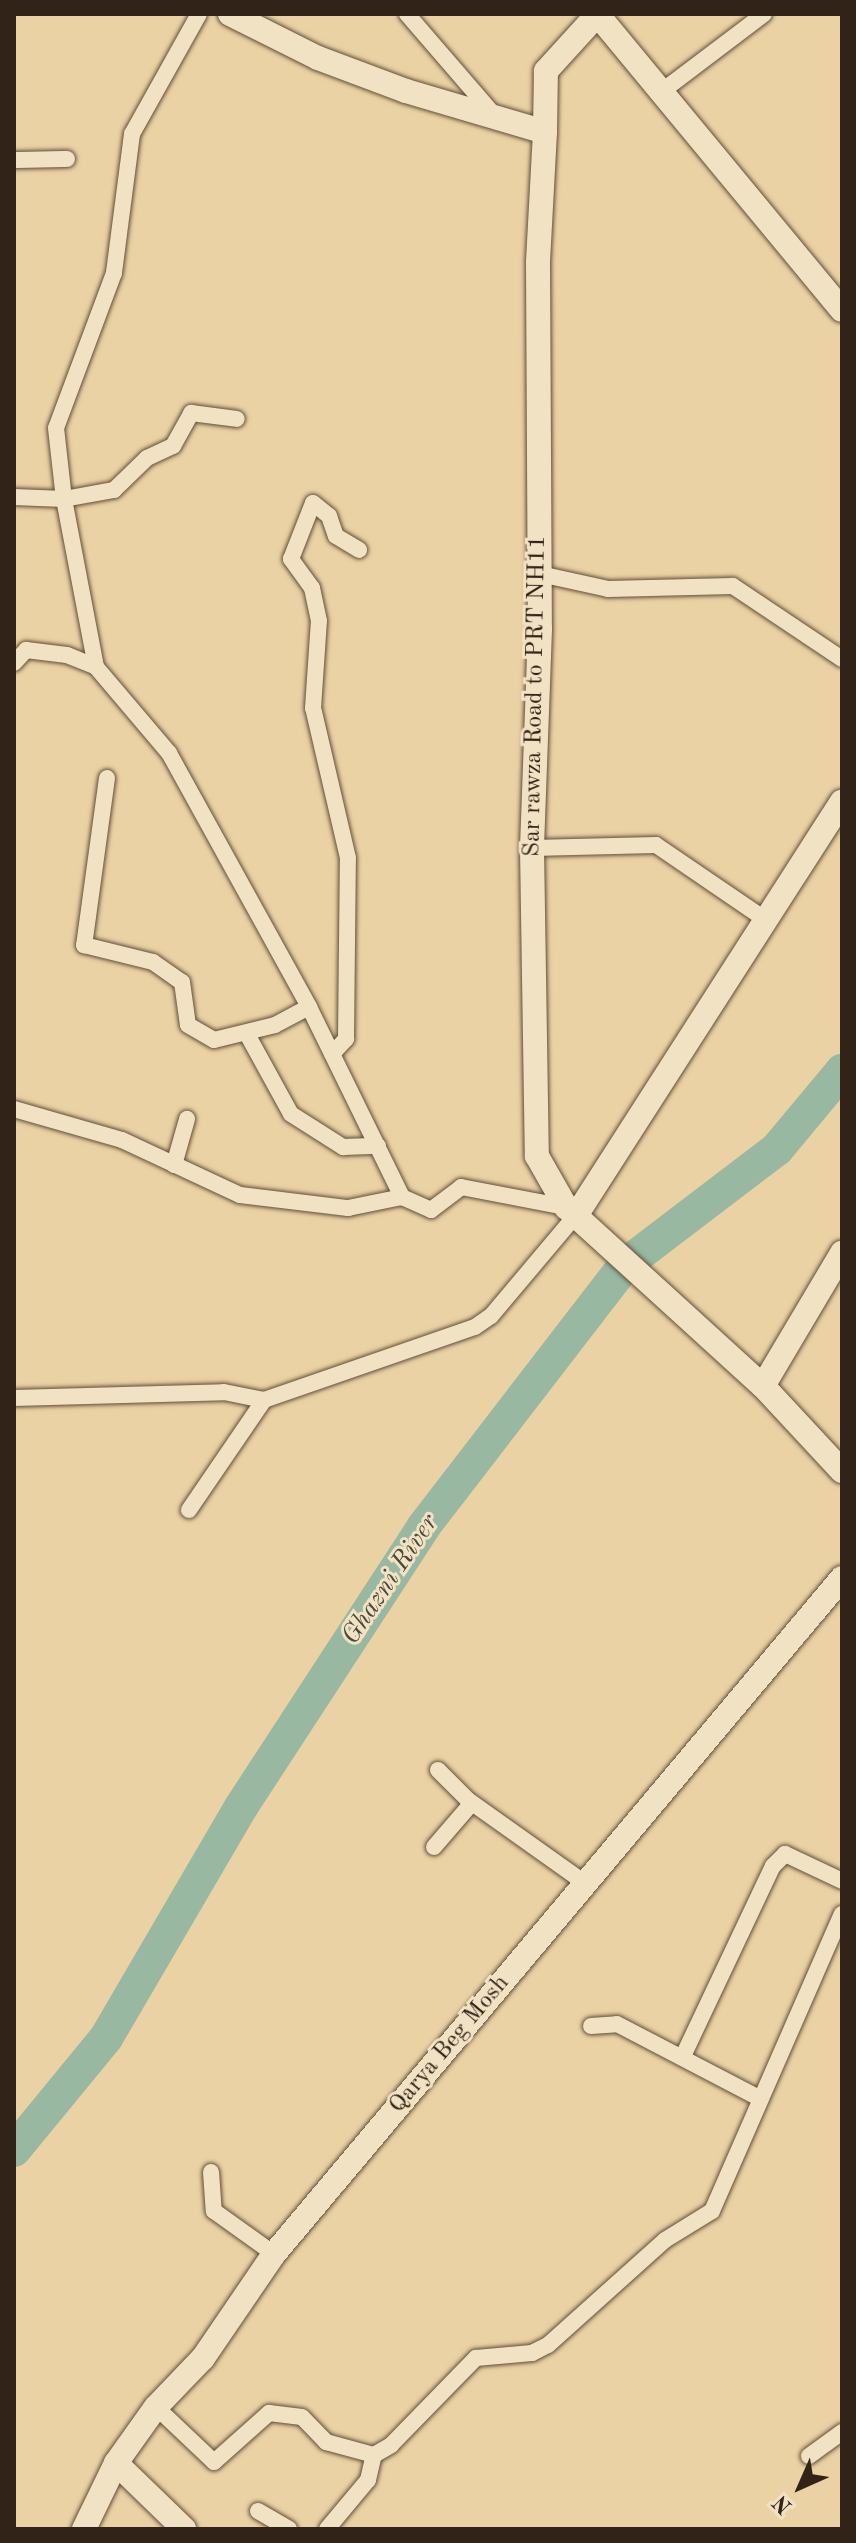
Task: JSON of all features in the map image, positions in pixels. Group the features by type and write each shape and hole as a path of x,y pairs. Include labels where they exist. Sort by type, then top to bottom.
{"street":[{"path":"96,667 64,499 56,428 114,273 132,134 199,14"},
{"path":"230,14 318,58 497,119 545,132"},
{"path":"407,14 497,119"},
{"path":"597,14 842,310"},
{"name":"Sar rawza Road to PRT NH11","path":"597,14 546,71 538,263 540,574 532,848 537,1156 578,1216 763,1386 842,1471"},
{"path":"661,92 764,14"},
{"path":"14,160 67,159"},
{"path":"14,497 64,499 114,490 147,458 173,446 191,413 237,419"},
{"path":"332,1054 346,1039 348,858 313,708 319,621 312,588 291,559 313,503 329,516 336,536 359,550"},
{"path":"540,574 608,589 733,586 842,659"},
{"path":"14,663 26,650 67,655 96,667 169,753 309,1007 402,1197"},
{"path":"107,778 84,945 153,962 182,982 188,1025 214,1040 247,1034 309,1007"},
{"path":"14,1398 224,1392 264,1400 475,1327 491,1316 578,1216 842,802"},
{"path":"532,848 656,845 766,920"},
{"path":"247,1034 291,1114 343,1147 378,1146"},
{"path":"14,1109 122,1140 240,1195 348,1208 402,1197 431,1210 461,1187 578,1216"},
{"path":"174,1165 187,1119"},
{"path":"763,1386 842,1253"},
{"path":"189,1510 264,1400"},
{"name":"Qarya Beg Mosh","path":"84,2529 116,2463 156,2407 203,2358 274,2254 842,1578"},
{"path":"438,1770 472,1803 585,1883"},
{"path":"434,1847 472,1803"},
{"path":"684,2054 773,1866 785,1854 842,1881"},
{"path":"156,2407 214,2462 269,2413 302,2417 326,2442 374,2455 391,2445 476,2358 532,2353 548,2345 665,2240 712,2211 842,1914"},
{"path":"591,2026 617,2024 684,2054 761,2099"},
{"path":"211,2172 214,2211 274,2254"},
{"path":"809,2456 842,2432"},
{"path":"327,2529 368,2480 374,2455"},
{"path":"116,2463 184,2529"},
{"path":"258,2511 289,2529"}],"waterway":[{"name":"Ghazni River","path":"14,2150 106,2038 241,1807 424,1526 626,1264 777,1149 842,1071"}]}
